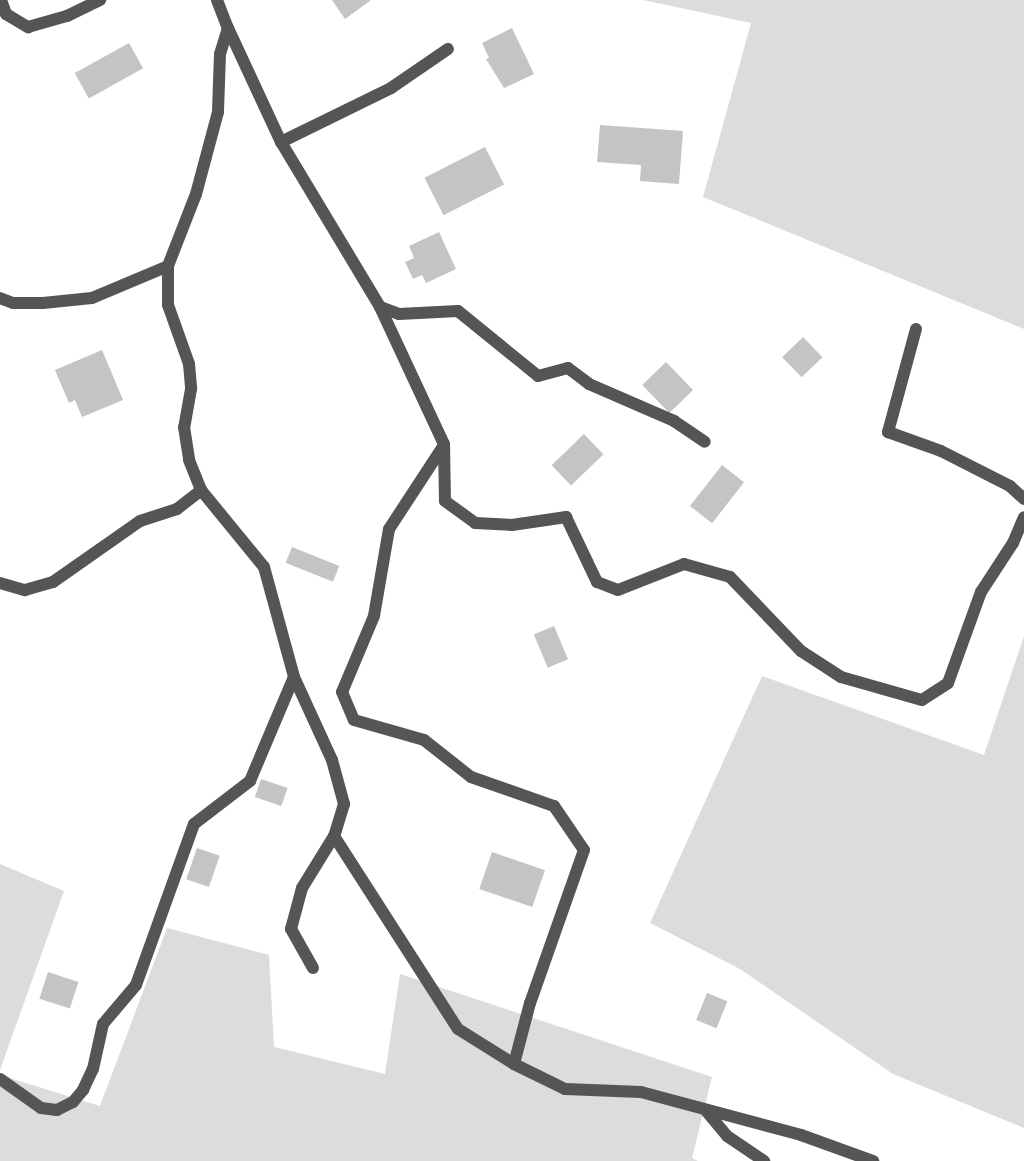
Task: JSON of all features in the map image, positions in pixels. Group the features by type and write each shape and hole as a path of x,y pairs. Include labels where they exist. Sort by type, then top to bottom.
{"street":[{"path":"1,0 6,14 28,27 67,16 100,0"},
{"path":"217,0 281,142 380,307 444,444 445,501 475,523 512,525 566,517 597,582 618,590 684,564 730,577 801,651 841,677 922,700 948,683 981,592 1013,543 1024,517"},
{"path":"228,28 220,54 218,112 196,194 168,266 168,305 189,364 191,389 184,427 189,460 201,489 264,567 294,677 332,760 344,804 334,836 302,888 291,929 313,968"},
{"path":"281,142 391,88 448,49"},
{"path":"0,298 13,303 43,303 92,298 168,266"},
{"path":"380,307 399,314 458,311 538,376 550,376 568,368 589,384 674,421 705,442"},
{"path":"916,329 888,432 942,452 1010,486 1024,499"},
{"path":"444,444 389,529 374,616 342,692 354,720 424,740 471,777 554,806 584,850 530,1003 514,1064"},
{"path":"0,583 26,590 53,582 140,521 177,509 201,489"},
{"path":"0,1079 41,1108 57,1110 73,1102 83,1090 93,1069 103,1024 136,985 194,824 250,781 294,677"},
{"path":"334,836 458,1029 514,1064 565,1089 641,1092 707,1112 801,1135 873,1161"},
{"path":"707,1112 727,1136 764,1161"}],"shaded area":[{"path":"643,0 1024,0 1024,329 703,197 751,23"},
{"path":"1024,636 1024,1128 893,1074 740,969 650,923 762,676 984,755"},
{"path":"0,864 64,891 0,1070"},
{"path":"167,928 269,955 274,1047 385,1074 400,974 712,1077 692,1158 698,1161 0,1161 0,1075 100,1106"}],"building":[{"path":"332,0 371,0 345,19"},
{"path":"512,28 534,74 504,88 486,59 489,58 482,43"},
{"path":"129,43 143,68 89,98 75,73"},
{"path":"600,125 683,131 679,184 640,181 641,165 597,162"},
{"path":"485,147 504,184 443,215 424,178"},
{"path":"439,232 456,269 426,283 422,275 413,279 405,262 414,258 409,246"},
{"path":"803,337 822,357 802,377 782,357"},
{"path":"102,350 123,400 82,417 75,400 69,403 55,370"},
{"path":"666,362 693,390 669,413 642,385"},
{"path":"584,434 603,454 571,485 552,465"},
{"path":"722,465 744,482 712,523 690,506"},
{"path":"292,547 339,566 333,582 286,563"},
{"path":"554,626 568,659 548,668 534,635"},
{"path":"261,779 287,788 281,806 255,797"},
{"path":"197,848 220,856 209,887 186,879"},
{"path":"492,852 545,870 532,907 479,889"},
{"path":"48,972 78,982 70,1009 39,999"},
{"path":"707,993 727,1001 717,1028 696,1020"}]}
